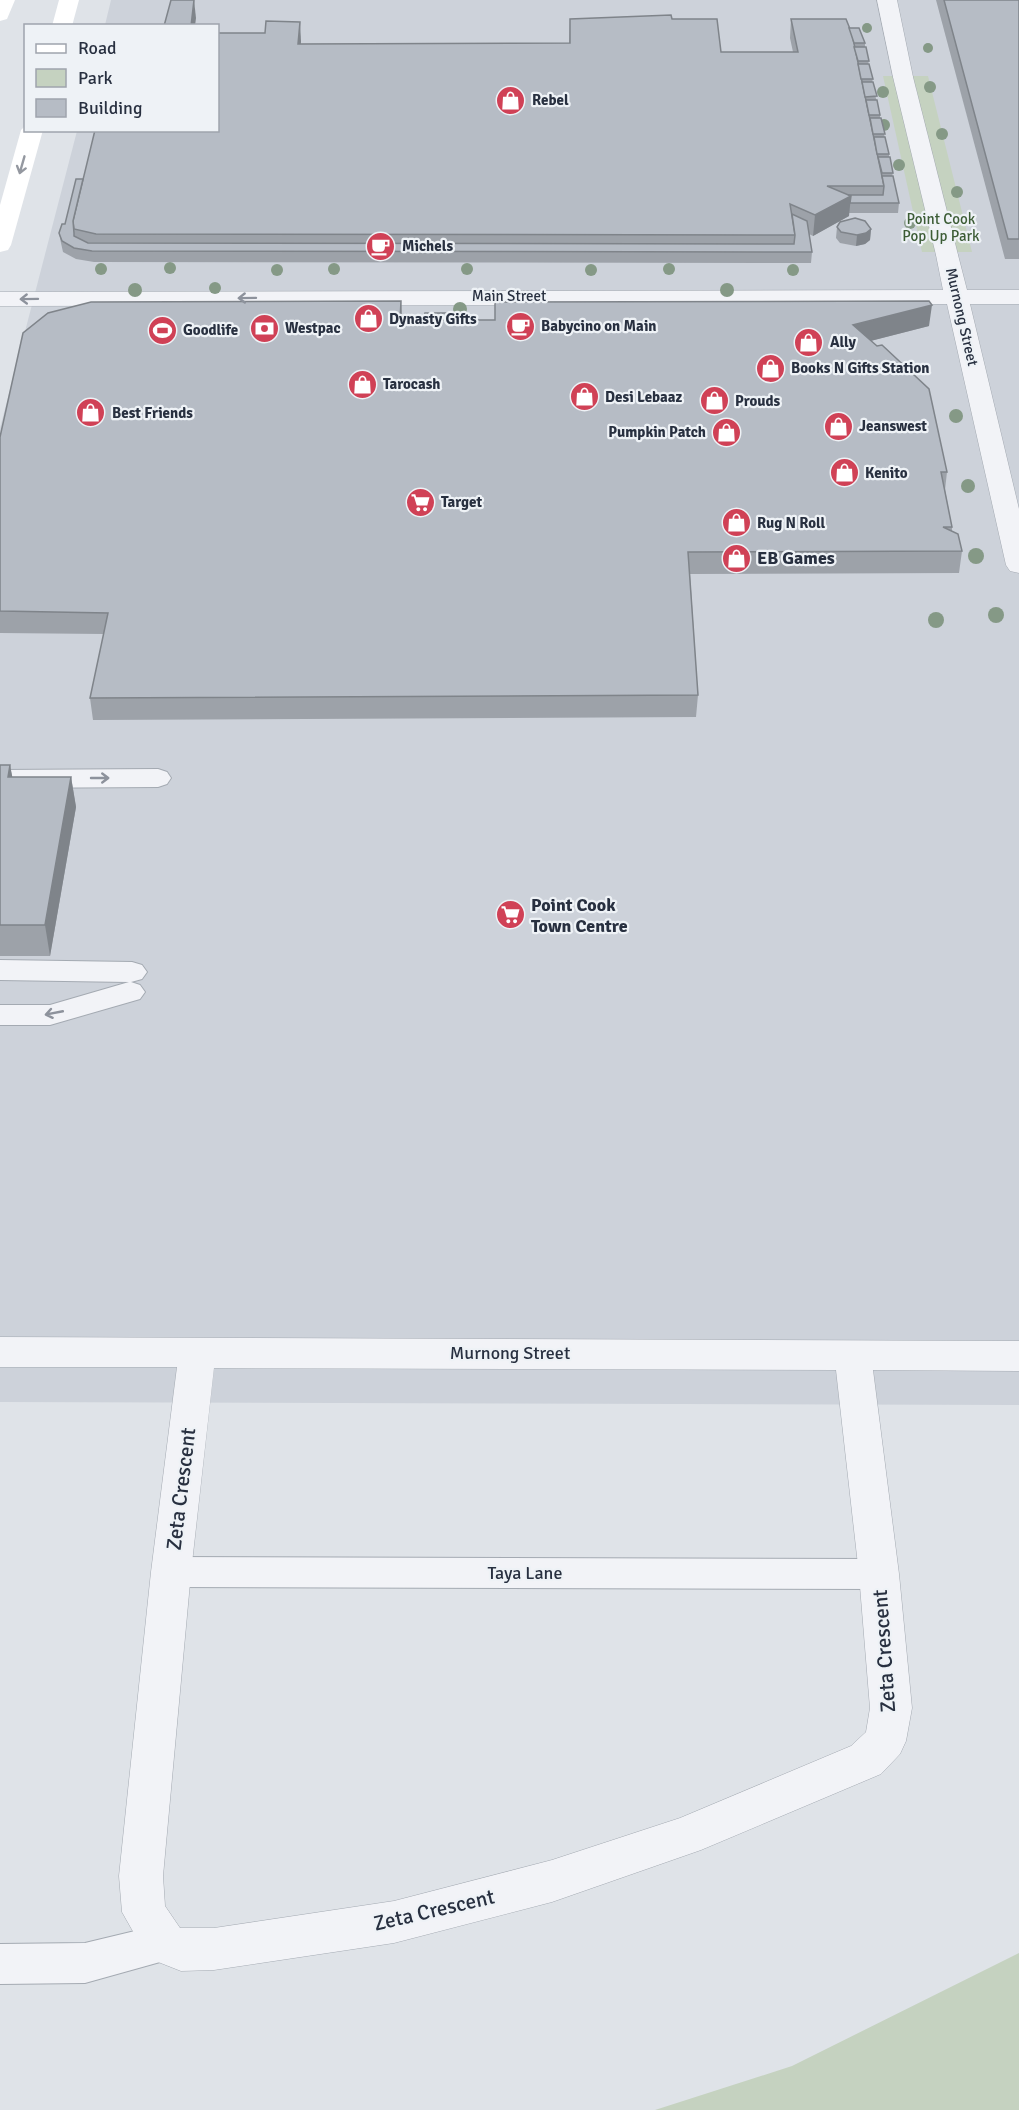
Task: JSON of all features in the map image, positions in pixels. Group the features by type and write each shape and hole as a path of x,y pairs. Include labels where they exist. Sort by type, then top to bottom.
{"main road":[{"path":"0,15 5,0"},
{"path":"63,24 69,0"},
{"path":"0,245 31,132"}],"street":[{"name":"Murnong Street","path":"887,0 903,77 956,289 1019,565"},
{"name":"Main Street","path":"0,280 956,289 1019,297"},
{"name":"Main Street","path":"0,299 956,289 1019,282"},
{"name":"Murnong Street","path":"0,1352 1019,1356"},
{"name":"Zeta Crescent","path":"197,1353 171,1572 141,1876 144,1912 164,1943 181,1950 214,1949 394,1922 552,1881 686,1836 866,1760 885,1742 891,1708 879,1574 853,1354"}],"lane":[{"path":"0,779 158,778"},
{"path":"0,970 131,982"},
{"path":"0,990 131,982"},
{"path":"0,1015 50,1016 131,982"},
{"name":"Taya Lane","path":"171,1572 879,1574"},
{"path":"0,1964 85,1963 164,1943"}],"shaded area":[{"name":"Point Cook Town Centre","path":"111,0 1019,0 1019,1405 0,1402 0,428 77,132 219,132 219,24 105,24"}],"green space":[{"name":"Point Cook Pop Up Park","path":"883,76 928,76 972,252 922,252"},
{"path":"1019,1953 1019,2110 655,2110 792,2066"}],"building":[{"path":"171,0 194,0 191,24 165,24"},
{"path":"944,0 1019,0 1019,239 1008,239"},
{"path":"671,15 672,19 717,19 721,52 798,52 791,19 846,19 852,34 884,186 827,186 851,196 815,215 790,204 795,235 96,234 74,229 73,221 95,132 219,132 219,33 265,33 266,21 300,22 298,44 570,43 570,19"},
{"path":"849,28 859,28 865,43 854,43"},
{"path":"854,47 866,47 869,61 858,61"},
{"path":"858,64 869,64 873,79 861,79"},
{"path":"862,82 873,82 877,96 865,97"},
{"path":"866,100 877,100 880,115 869,115"},
{"path":"870,118 881,118 885,134 873,134"},
{"path":"874,137 885,137 889,154 877,154"},
{"path":"878,157 890,157 893,173 882,173"},
{"path":"882,176 893,176 899,203 850,203 851,196 848,195 883,195"},
{"path":"76,179 83,179 73,221 74,236 88,243 794,244 792,214 807,221 812,252 92,251 74,248 62,241 59,233 62,224 65,224"},
{"path":"855,218 865,221 871,229 857,235 841,232 837,227 840,222"},
{"path":"401,301 400,320 495,320 495,302 929,301 932,305 853,325 877,346 882,345 929,389 947,472 941,472 952,527 943,527 958,534 962,551 688,552 698,695 90,698 108,613 0,611 0,437 23,333 48,313 91,302"},
{"path":"425,313 465,313 465,320 424,320"},
{"path":"0,765 10,765 8,777 71,777 45,925 0,925"}],"place":[{"name":"Rebel","path":"511,100"},
{"name":"Michels","path":"381,246"},
{"name":"Dynasty Gifts","path":"368,319"},
{"name":"Babycino on Main","path":"520,326"},
{"name":"Westpac","path":"264,328"},
{"name":"Goodlife","path":"162,330"},
{"name":"Ally","path":"809,342"},
{"name":"Books N Gifts Station","path":"770,368"},
{"name":"Tarocash","path":"362,384"},
{"name":"Desi Lebaaz","path":"584,397"},
{"name":"Prouds","path":"714,401"},
{"name":"Best Friends","path":"91,413"},
{"name":"Jeanswest","path":"838,426"},
{"name":"Pumpkin Patch","path":"727,432"},
{"name":"Kenito","path":"844,473"},
{"name":"Target","path":"420,502"},
{"name":"Rug N Roll","path":"736,523"},
{"name":"EB Games","path":"736,558"},
{"name":"Point Cook Town Centre","path":"510,915"}]}
